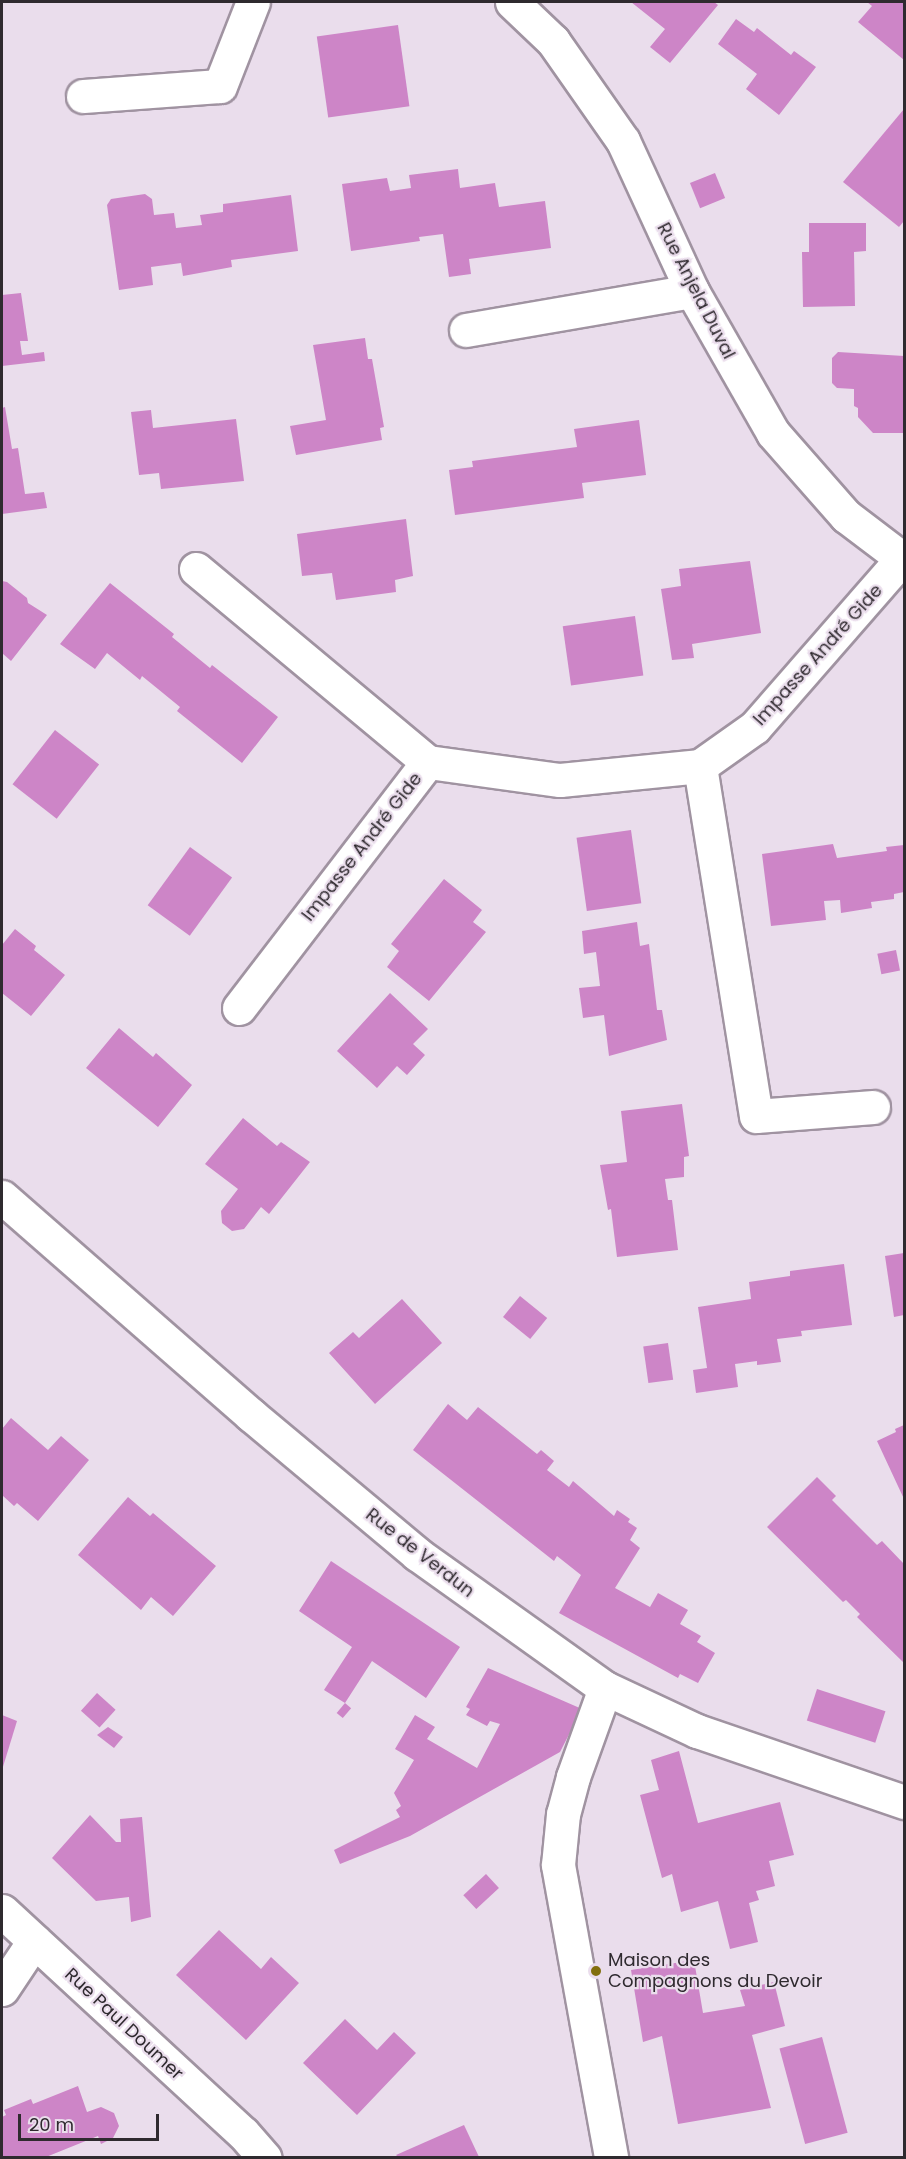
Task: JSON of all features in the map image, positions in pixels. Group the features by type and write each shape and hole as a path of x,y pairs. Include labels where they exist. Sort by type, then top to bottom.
{"street":[{"path":"83,96 220,86 253,2"},
{"name":"Rue Anjela Duval","path":"512,2 553,41 623,141 692,291 773,433 846,516 904,558"},
{"path":"466,330 692,291"},
{"name":"Impasse André Gide","path":"239,1008 428,762 560,780 700,766 755,727 904,558"},
{"path":"196,569 428,762"},
{"path":"700,766 756,1116 873,1107"},
{"name":"Rue de Verdun","path":"2,1197 251,1415 417,1554 605,1688 697,1731 904,1802"},
{"path":"605,1688 573,1777 563,1814 558,1865 611,2157"},
{"name":"Rue Paul Doumer","path":"2,1911 243,2133 265,2157"},
{"path":"2,1989 34,1941"}],"building":[{"path":"631,2 714,2 718,5 670,63 650,47 665,29"},
{"path":"867,2 904,2 904,60 858,22 872,6"},
{"path":"736,19 754,32 757,28 791,55 794,51 816,67 779,115 746,89 757,74 718,44"},
{"path":"398,25 409,106 328,118 317,36"},
{"path":"904,109 904,221 899,227 843,182"},
{"path":"458,169 460,188 495,183 499,207 545,201 551,248 469,259 471,274 449,277 443,234 419,237 420,241 351,251 342,184 387,178 390,191 411,188 409,175"},
{"path":"715,173 725,198 700,208 690,183"},
{"path":"145,194 152,199 154,215 174,213 176,228 202,225 200,215 223,212 223,204 291,195 298,251 231,260 232,267 183,276 181,263 151,267 153,285 119,290 107,205 111,199"},
{"path":"809,223 866,223 866,251 854,252 855,306 803,307 802,252 809,252"},
{"path":"21,293 28,341 20,341 22,355 44,352 45,361 2,366 2,295"},
{"path":"365,338 368,359 372,359 384,427 380,428 382,440 296,455 290,426 326,420 313,345"},
{"path":"838,352 904,356 904,433 873,433 858,417 858,408 854,406 854,389 837,388 832,383 832,358"},
{"path":"5,407 12,449 18,448 25,494 44,492 47,508 2,514 2,408"},
{"path":"151,410 153,428 236,419 244,481 161,489 159,473 139,475 131,412"},
{"path":"639,420 646,475 582,483 584,498 455,515 449,470 473,467 472,461 577,447 574,429"},
{"path":"406,519 413,576 395,580 396,592 336,600 332,573 302,576 297,534"},
{"path":"750,561 761,633 692,644 694,658 672,660 661,589 681,586 679,569"},
{"path":"2,581 7,582 27,598 28,603 47,615 11,661 2,653"},
{"path":"110,583 174,634 172,637 210,668 212,665 278,717 242,763 177,711 180,707 158,689 142,676 140,680 107,653 95,669 60,644"},
{"path":"635,616 643,675 571,686 563,626"},
{"path":"55,730 99,764 57,819 13,784"},
{"path":"631,830 641,903 587,911 577,838"},
{"path":"833,844 837,858 887,851 886,847 904,845 904,892 894,894 894,899 871,902 872,908 841,913 840,900 824,901 826,920 771,926 762,854"},
{"path":"190,847 232,878 190,936 148,905"},
{"path":"444,879 482,910 473,922 486,932 429,1001 387,967 399,951 391,944"},
{"path":"637,922 640,946 649,944 657,1010 662,1010 667,1040 609,1056 604,1015 583,1018 579,988 600,986 596,952 584,954 582,931"},
{"path":"15,929 36,946 34,950 65,975 31,1016 2,993 2,945"},
{"path":"896,950 900,971 881,974 877,954"},
{"path":"390,993 428,1029 413,1044 425,1055 407,1075 397,1066 377,1088 337,1051"},
{"path":"119,1028 153,1057 156,1053 192,1085 158,1127 86,1068"},
{"path":"682,1104 689,1156 684,1157 684,1177 665,1179 668,1200 672,1200 678,1250 617,1257 611,1209 608,1210 600,1165 627,1162 621,1111"},
{"path":"243,1118 277,1146 281,1142 310,1162 269,1214 261,1207 244,1229 232,1231 222,1223 221,1211 238,1189 205,1164"},
{"path":"904,1253 904,1315 894,1317 885,1256"},
{"path":"844,1264 852,1325 801,1331 802,1336 777,1339 781,1362 757,1365 757,1361 735,1364 738,1387 696,1393 693,1370 707,1368 698,1307 751,1299 749,1282 790,1276 790,1271"},
{"path":"520,1296 547,1318 530,1339 503,1317"},
{"path":"402,1299 442,1343 375,1404 329,1353 353,1332 359,1338"},
{"path":"668,1343 673,1380 648,1383 643,1346"},
{"path":"448,1404 467,1420 478,1407 537,1454 541,1450 554,1461 547,1470 569,1487 573,1481 614,1516 617,1510 630,1519 628,1522 637,1528 630,1540 640,1548 615,1588 650,1607 658,1593 688,1610 680,1624 701,1636 697,1642 715,1653 698,1683 680,1674 678,1678 559,1613 581,1575 557,1556 554,1561 413,1450"},
{"path":"11,1418 48,1450 61,1436 89,1460 38,1521 17,1503 14,1506 2,1495 2,1429"},
{"path":"904,1425 904,1499 877,1441 896,1432 895,1429"},
{"path":"817,1477 836,1496 832,1500 877,1545 882,1541 904,1564 904,1663 857,1617 860,1614 846,1600 843,1602 767,1527"},
{"path":"128,1497 150,1516 153,1513 216,1566 173,1616 151,1597 141,1610 78,1555"},
{"path":"331,1561 460,1647 426,1698 372,1661 345,1703 324,1690 352,1647 299,1611"},
{"path":"488,1668 582,1709 560,1752 410,1836 340,1864 334,1850 400,1817 396,1810 401,1806 394,1793 414,1760 395,1749 415,1715 435,1727 427,1739 477,1768 500,1724 490,1721 487,1726 466,1715 470,1709 466,1707"},
{"path":"817,1689 885,1711 875,1743 807,1720"},
{"path":"97,1693 116,1710 100,1728 81,1711"},
{"path":"345,1703 351,1708 343,1718 337,1713"},
{"path":"2,1715 17,1721 2,1770"},
{"path":"108,1727 123,1737 114,1748 97,1735"},
{"path":"679,1751 698,1823 780,1802 794,1855 769,1861 775,1886 756,1891 759,1900 749,1903 758,1942 730,1949 718,1901 681,1912 672,1874 662,1878 640,1795 659,1790 651,1760"},
{"path":"90,1815 116,1842 121,1842 120,1819 142,1817 151,1917 131,1922 129,1897 96,1901 52,1858"},
{"path":"486,1874 499,1888 476,1909 463,1895"},
{"path":"219,1930 261,1969 271,1957 299,1983 246,2040 176,1975"},
{"path":"694,1960 703,2013 745,2006 740,1990 774,1982 785,2026 752,2035 771,2108 678,2124 662,2036 643,2042 631,1970"},
{"path":"345,2019 377,2050 394,2032 416,2053 357,2115 303,2063"},
{"path":"822,2037 848,2133 805,2144 779,2048"},
{"path":"78,2086 87,2112 101,2107 114,2113 119,2126 113,2138 101,2144 98,2136 46,2157 3,2157 2,2117 6,2115 4,2110 31,2099 33,2104"},
{"path":"464,2125 479,2157 398,2157 396,2155"}],"place":[{"name":"Maison des Compagnons du Devoir","path":"596,1971"}]}
